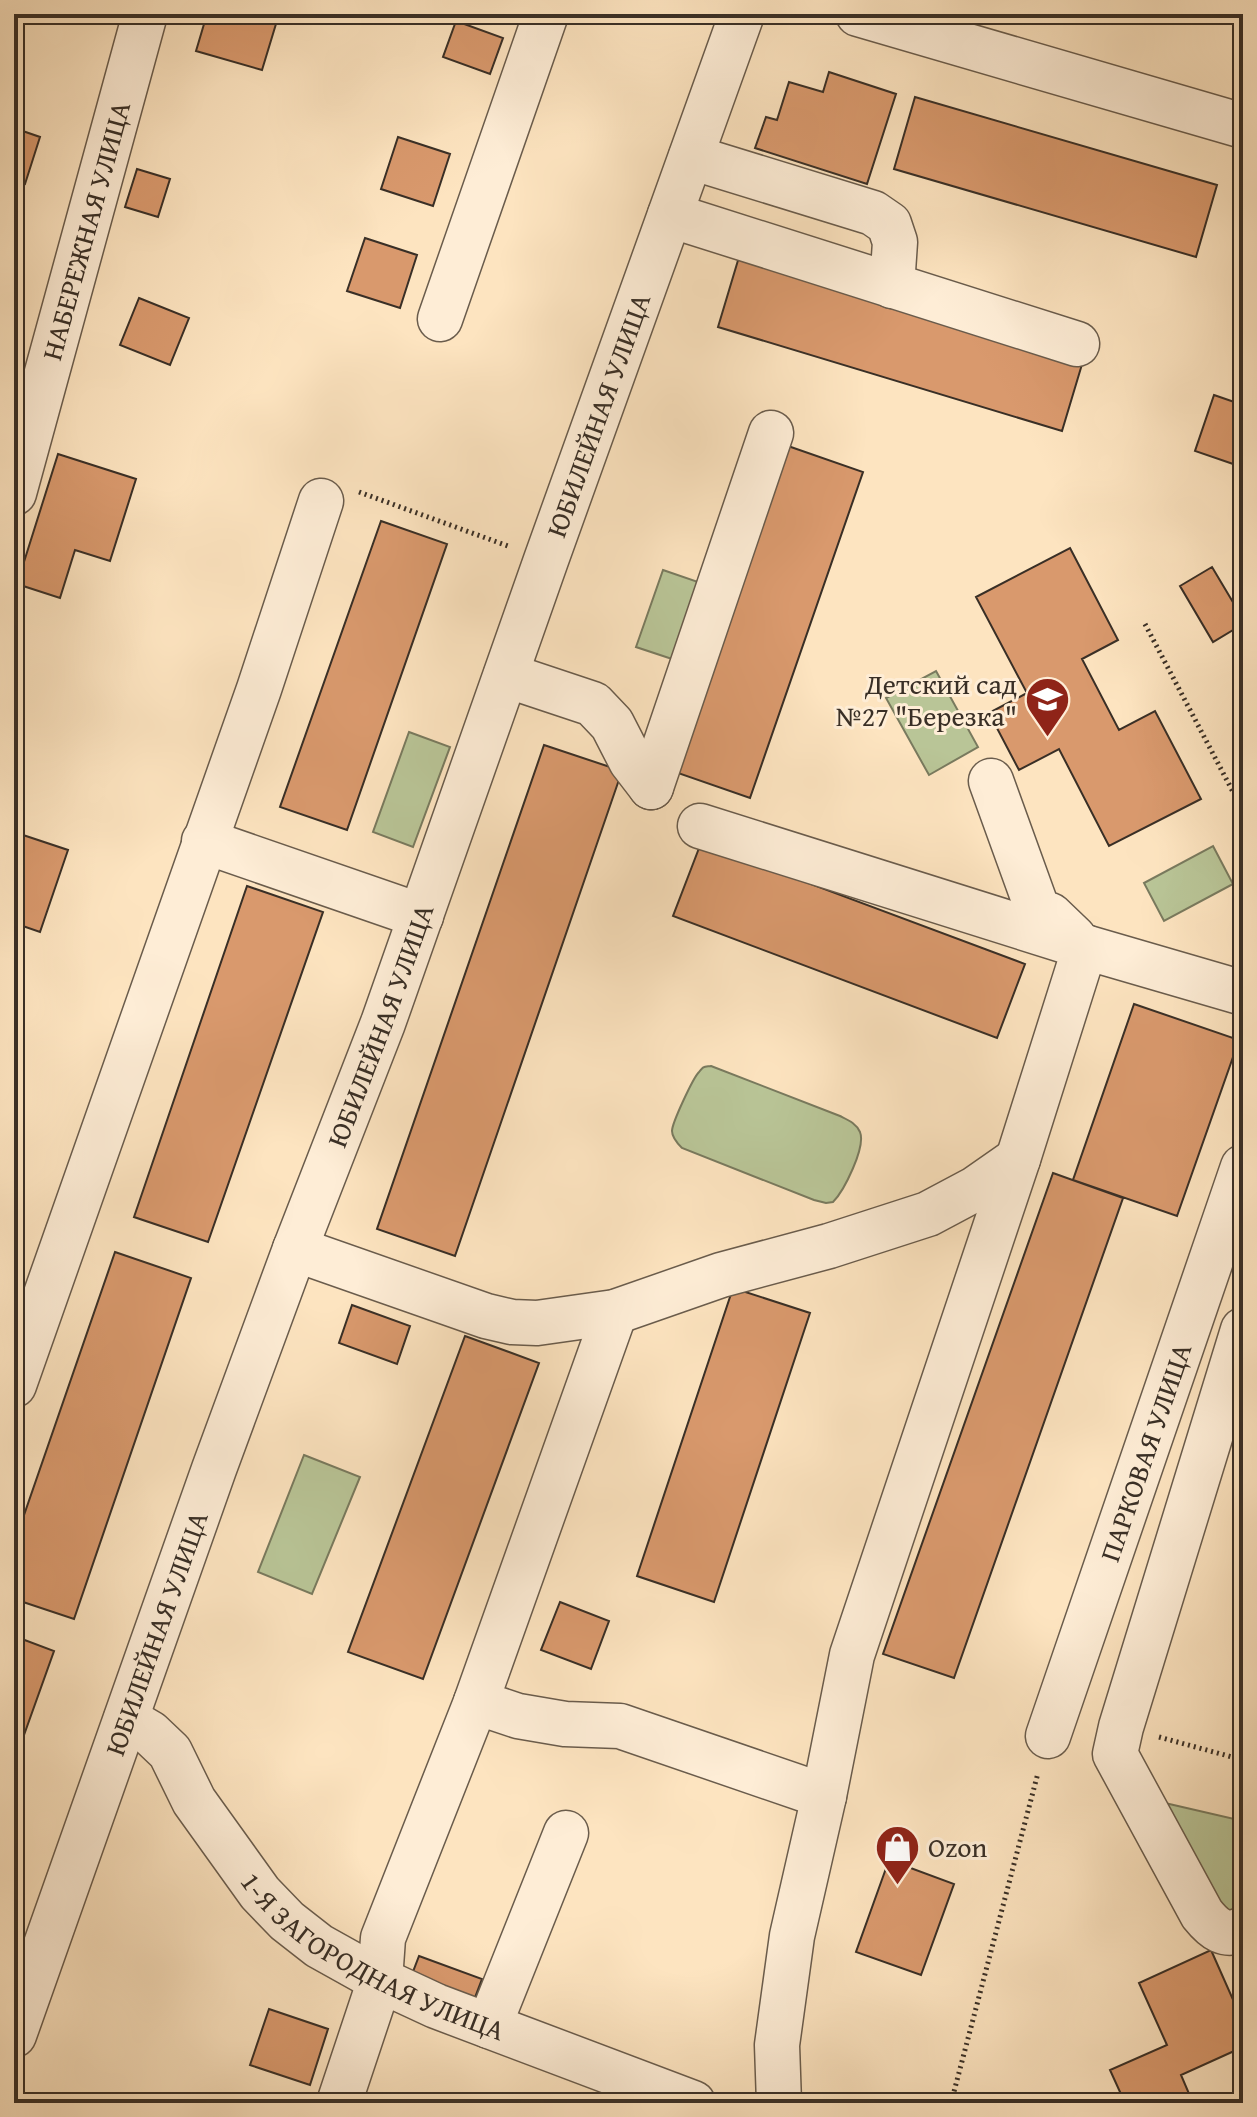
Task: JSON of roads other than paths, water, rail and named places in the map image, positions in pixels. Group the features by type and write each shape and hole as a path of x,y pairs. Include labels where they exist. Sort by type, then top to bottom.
{"street":[{"name":"НАБЕРЕЖНАЯ УЛИЦА","path":"14,493 145,14"},
{"path":"440,319 546,14"},
{"path":"858,14 1243,126"},
{"name":"ЮБИЛЕЙНАЯ УЛИЦА","path":"14,2035 214,1469 383,1023 691,157 732,17"},
{"path":"691,157 873,213 889,224 895,242 892,286"},
{"path":"670,215 1077,344"},
{"path":"506,675 593,704 612,724 631,761 651,787 771,433"},
{"path":"14,1385 259,689 321,501"},
{"path":"991,781 1038,911 1050,915 1085,947"},
{"path":"700,826 1085,947 1243,993"},
{"path":"204,841 421,916"},
{"path":"779,2103 777,2045 792,1936 852,1655 1018,1159 1085,947"},
{"path":"295,1249 486,1316 512,1322 537,1323 615,1312 721,1275 829,1246 928,1214 975,1189 1018,1159"},
{"name":"ПАРКОВАЯ УЛИЦА","path":"1048,1736 1243,1167"},
{"path":"1196,1305 1243,1317"},
{"path":"339,2103 380,1980 383,1938 476,1702 615,1312"},
{"path":"1243,1330 1115,1754 1202,1914 1214,1930 1233,1934 1243,1929"},
{"path":"476,1702 518,1716 620,1726 824,1796"},
{"name":"1-Я ЗАГОРОДНАЯ УЛИЦА","path":"126,1719 150,1733 170,1752 194,1801 260,1893 287,1921 319,1946 380,1980 436,2006 693,2103"},
{"path":"489,2026 566,1833"}],"place":[{"name":"Детский сад №27 \"Березка\"","path":"1048,739"},
{"name":"Ozon","path":"897,1886"}]}
